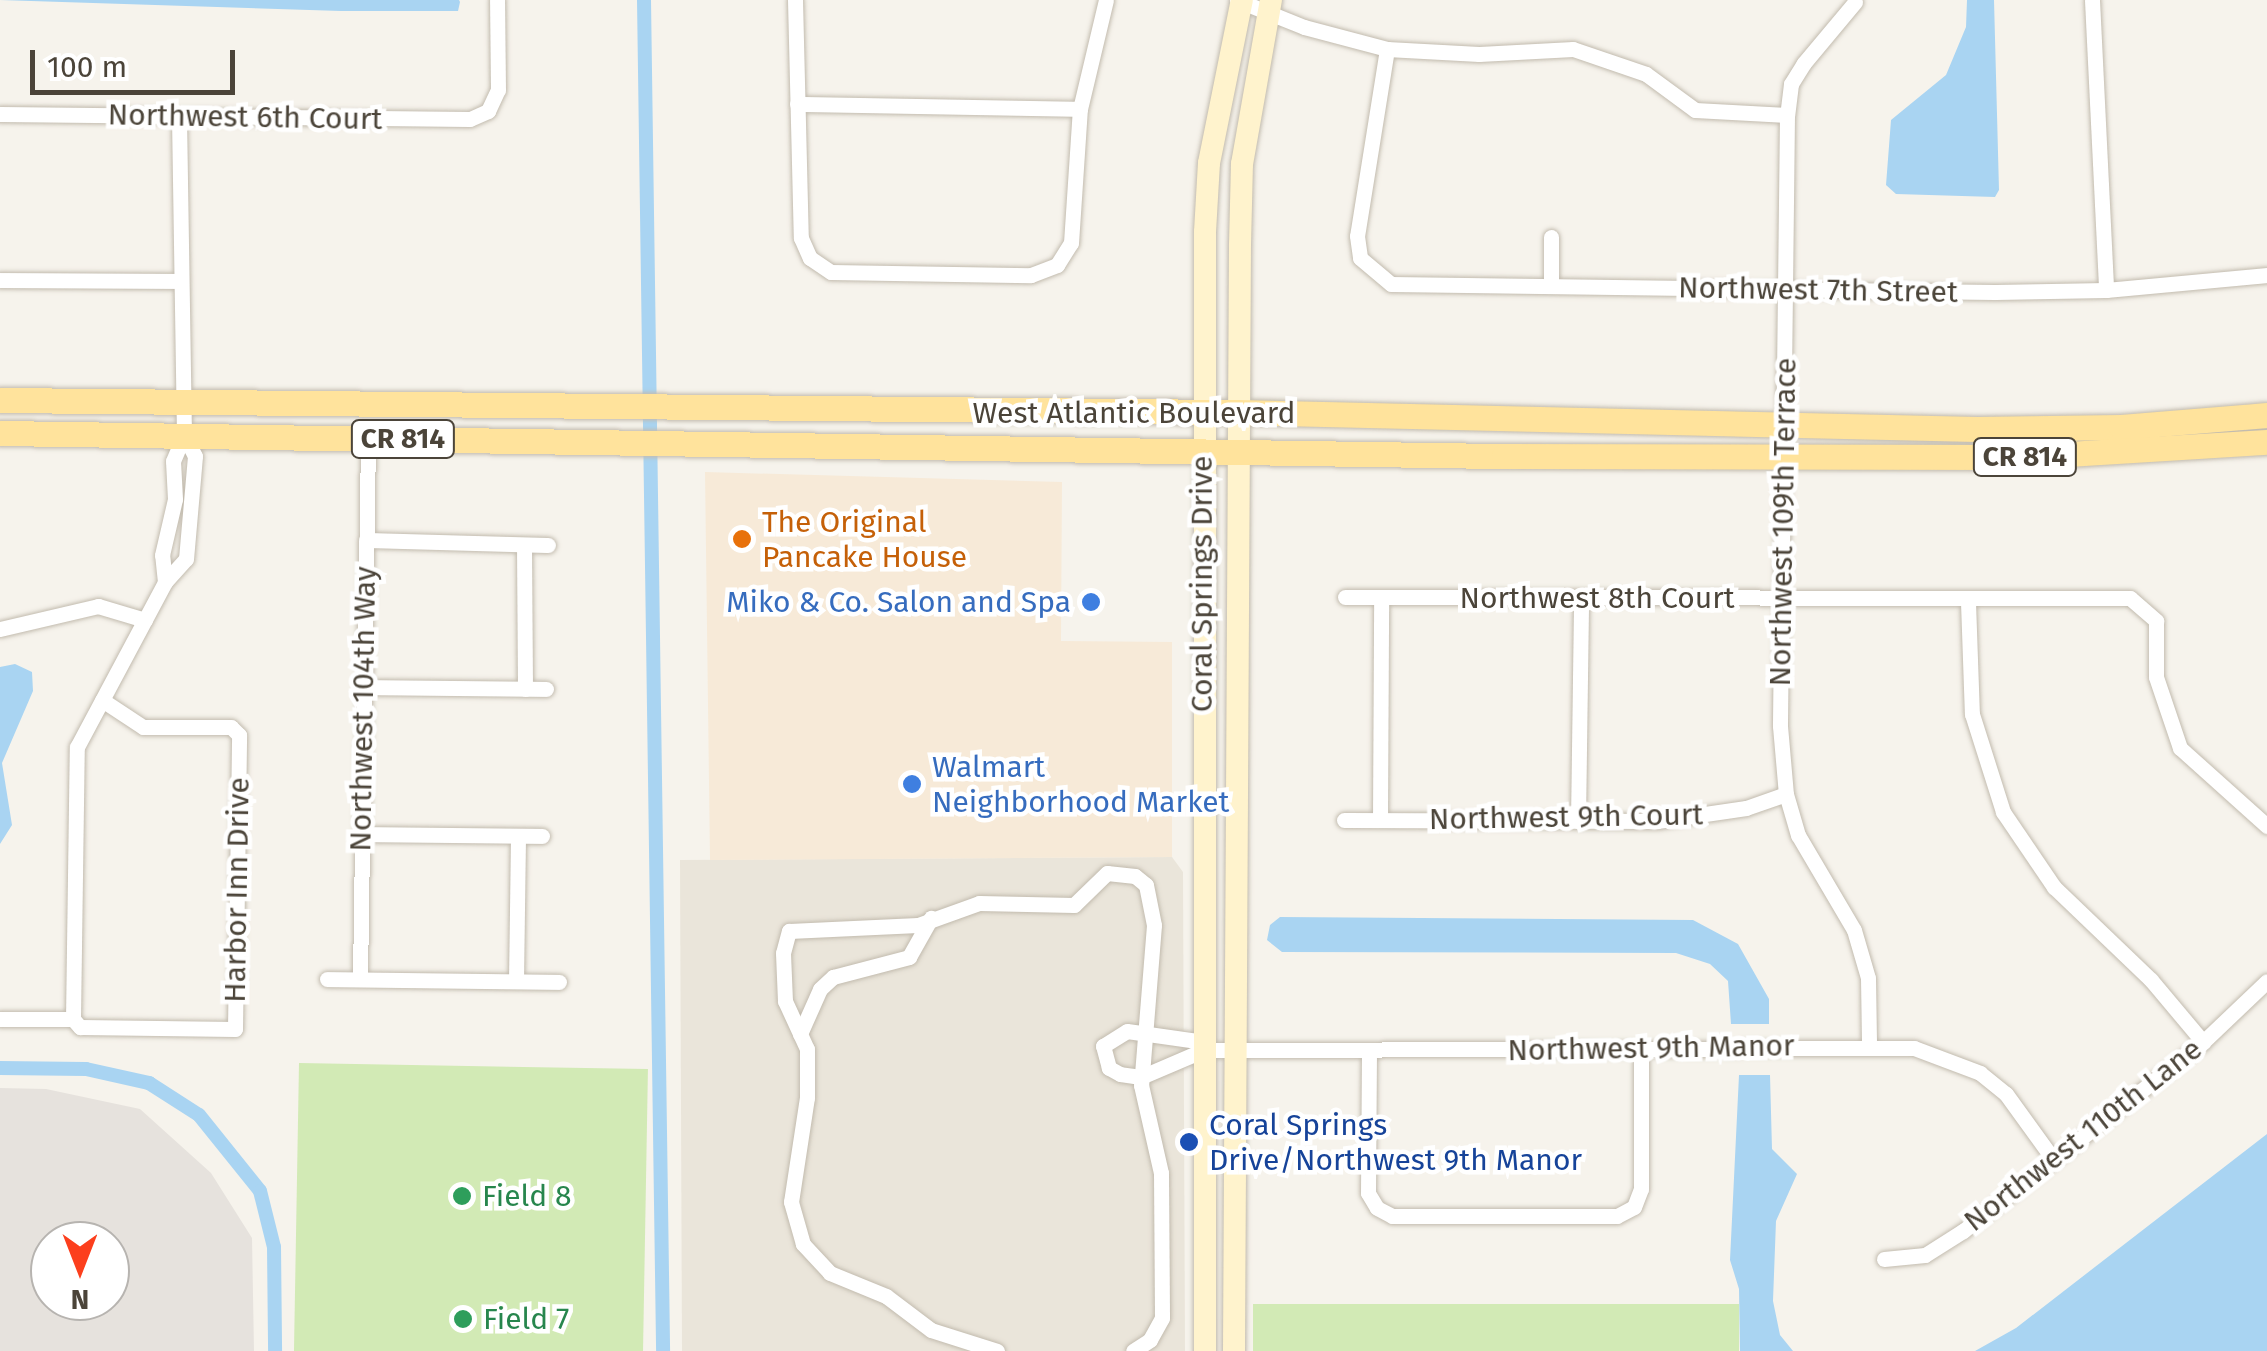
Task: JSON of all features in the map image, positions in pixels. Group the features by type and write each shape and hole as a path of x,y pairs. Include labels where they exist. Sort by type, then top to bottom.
{"main road":[{"name":"Coral Springs Drive","path":"1206,1351 1201,412 1209,163 1240,1"},
{"name":"Coral Springs Drive","path":"1234,1351 1237,412 1242,164 1269,6"},
{"name":"West Atlantic Boulevard","path":"0,400 1237,412 1783,425 2121,427 2267,415"},
{"name":"West Atlantic Boulevard","path":"0,433 1237,452 1783,456 2090,455 2267,442"}],"street":[{"name":"Northwest 6th Court","path":"0,114 470,118 488,111 498,90 498,0"},
{"path":"795,0 800,238 810,258 831,272 1031,275 1058,265 1071,242 1080,109 1106,0"},
{"path":"2092,0 2106,290"},
{"path":"1240,1 1269,6 1387,49 1479,54 1573,49 1646,74 1695,110 1787,115"},
{"name":"Northwest 109th Terrace","path":"1855,2 1804,63 1792,84 1787,115 1782,600 1786,794 1798,835 1854,930 1868,978 1869,1045"},
{"name":"Northwest 7th Street","path":"1387,49 1357,236 1372,273 1391,284 2106,290 2267,275"},
{"path":"797,104 1080,109"},
{"path":"73,1020 77,748 166,582 186,558 184,499 173,461 184,436 179,116"},
{"path":"1551,237 1551,285"},
{"path":"0,280 180,281"},
{"name":"Northwest 104th Way","path":"360,979 368,438"},
{"path":"166,582 162,556 184,499"},
{"path":"366,540 548,545"},
{"path":"524,545 525,688"},
{"name":"Northwest 8th Court","path":"1345,596 1968,602 2130,598 2146,606 2156,620 2156,677 2180,748 2267,826"},
{"path":"1578,821 1581,596"},
{"path":"1380,820 1381,598"},
{"path":"1968,602 1972,714 2002,812 2054,887 2151,980 2202,1042"},
{"path":"0,629 98,606 145,620"},
{"path":"363,688 546,688"},
{"name":"Harbor Inn Drive","path":"0,1018 73,1020 80,1027 234,1029 239,735 232,727 143,727 102,700"},
{"name":"Northwest 9th Court","path":"1344,820 1578,821 1702,816 1786,794"},
{"path":"362,834 542,836"},
{"path":"516,981 518,836"},
{"path":"997,1351 931,1330 886,1296 830,1273 802,1244 790,1202 807,1098 800,1034 785,1001 788,931 918,925 979,904 1074,904 1106,873 1135,876 1152,895 1154,925 1142,1108 1162,1173 1162,1318 1150,1340 1133,1351"},
{"path":"800,1034 820,989 833,977 908,957 931,918"},
{"path":"327,979 559,982"},
{"name":"Northwest 110th Lane","path":"1884,1259 1925,1255 2202,1042 2267,981"},
{"path":"1117,1033 1146,1033 1197,1041 1204,1050 1142,1076 1109,1068 1102,1046 1117,1033"},
{"name":"Northwest 9th Manor","path":"1204,1050 1869,1045 1914,1048 1980,1073 2006,1094 2053,1159"},
{"path":"1369,1051 1368,1193 1377,1208 1392,1216 1617,1216 1634,1207 1642,1188 1642,1048"}],"shaded area":[{"path":"705,472 1062,482 1061,641 1172,642 1172,857 710,860"},
{"path":"1172,857 1183,872 1185,1351 682,1351 680,860"},
{"path":"0,1088 46,1089 140,1109 211,1173 252,1238 254,1351 0,1351"}],"green space":[{"path":"299,1063 648,1069 643,1351 294,1351"},
{"path":"1253,1304 1739,1304 1739,1351 1253,1351"}],"water":[{"path":"0,0 460,2 458,11 341,11"},
{"path":"1967,0 1994,0 1999,190 1995,197 1896,194 1886,185 1891,120 1946,75 1966,27"},
{"path":"15,664 32,672 33,691 2,763 12,825 0,844 0,667"},
{"path":"1280,917 1693,920 1738,944 1769,999 1769,1024 1731,1024 1728,981 1710,964 1676,953 1282,952 1267,940 1270,925"},
{"path":"1739,1075 1770,1075 1772,1149 1797,1174 1776,1221 1773,1301 1780,1335 1793,1351 1740,1351 1739,1289 1730,1260"},
{"path":"2267,1134 2267,1351 1975,1351 2016,1328"}],"waterway":[{"path":"644,0 663,1351"},
{"path":"0,1068 86,1069 149,1083 199,1115 260,1191 274,1247 275,1351"}],"place":[{"name":"The Original Pancake House","path":"742,539"},
{"name":"Miko & Co. Salon and Spa","path":"1091,602"},
{"name":"Walmart Neighborhood Market","path":"912,784"},
{"name":"Coral Springs Drive/Northwest 9th Manor","path":"1189,1142"},
{"name":"Field 8","path":"462,1196"},
{"name":"Field 7","path":"463,1319"}]}
